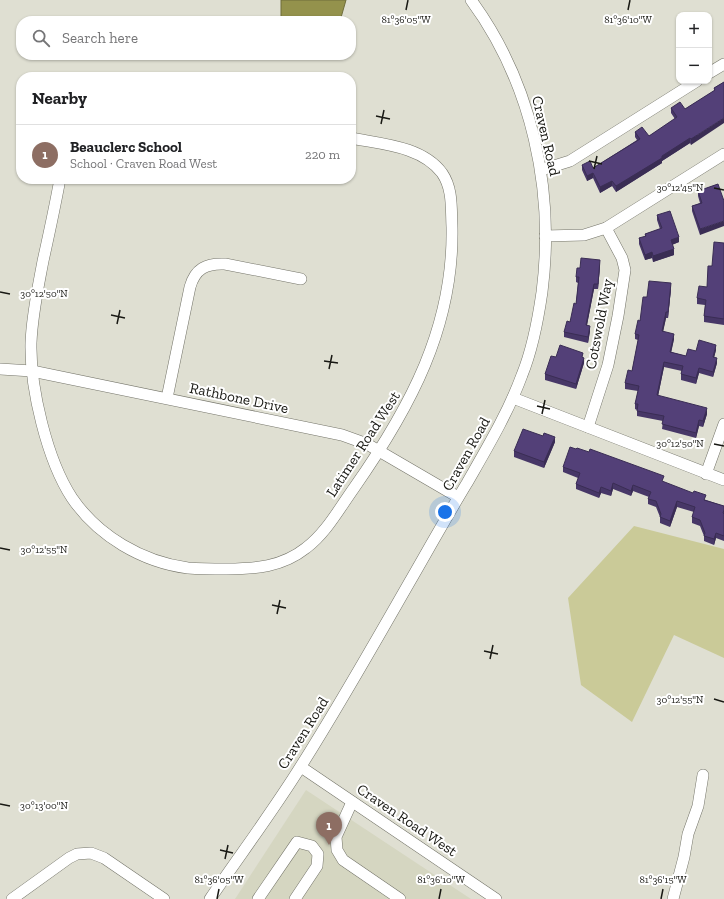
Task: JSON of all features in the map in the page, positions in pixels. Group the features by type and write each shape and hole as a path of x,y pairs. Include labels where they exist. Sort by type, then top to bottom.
{"street":[{"name":"Craven Road","path":"210,899 301,767 361,665 490,442 513,398 531,349 539,316 545,267 545,215 541,170 528,114 509,64 483,17 471,0"},
{"path":"712,71 724,64"},
{"path":"541,170 570,161 692,84"},
{"name":"Latimer Road West","path":"59,184 34,308 31,345 32,371 37,405 48,443 61,477 72,498 98,527 136,553 166,564 198,569 252,569 270,566 288,559 305,549 322,534 380,451 412,396 441,320 449,280 452,244 451,196 448,183 441,172 424,156 407,150 356,139"},
{"path":"545,236 584,235 606,228 724,154"},
{"name":"Cotswold Way","path":"588,427 608,365 618,316 625,270 622,258 606,228"},
{"path":"167,398 190,287 195,274 201,269 210,265 225,264 301,279"},
{"name":"Rathbone Drive","path":"0,369 32,371 342,435 361,441 380,451 458,497"},
{"path":"513,398 724,480"},
{"path":"706,474 724,424"},
{"name":"Craven Road West","path":"301,767 496,899"},
{"path":"673,899 684,857 688,834 698,806 703,775"},
{"path":"352,802 336,837 337,850 343,860 400,899"},
{"path":"258,899 296,842 312,846 318,854 317,866 295,899"},
{"path":"12,899 68,858 77,854 91,853 104,858 164,899"}],"shaded area":[{"path":"281,0 346,0 341,16 281,16"},
{"path":"306,790 471,899 235,899"}],"green space":[{"path":"634,526 724,549 724,658 674,635 632,722 581,685 568,598"}],"building":[{"path":"724,82 724,118 616,186 612,181 600,187 593,173 587,176 582,165 590,161 593,168 640,139 635,132 642,127 649,136 677,117 671,108 680,102 685,109 715,90 714,88"},
{"path":"718,184 724,201 724,221 700,229 692,206 702,203 698,191"},
{"path":"670,211 679,237 671,240 674,249 653,256 652,252 645,255 639,238 646,236 645,234 662,228 657,215"},
{"path":"714,242 724,243 724,319 704,316 706,300 697,298 699,286 707,287 708,266 712,266"},
{"path":"581,258 600,260 598,284 594,284 586,325 590,326 588,337 564,332 567,321 570,322 574,303 576,304 579,277 576,277 577,268 580,268"},
{"path":"649,281 671,283 668,312 666,312 662,331 674,334 670,352 686,356 688,349 696,351 699,340 716,345 713,357 717,358 713,372 699,368 696,378 681,374 683,366 664,362 657,395 707,408 703,421 699,420 696,433 662,424 664,416 637,411 638,404 635,404 639,386 625,383 628,370 632,371 639,335 635,334 638,320 640,321 643,297 647,297"},
{"path":"560,345 583,353 582,357 584,358 576,384 545,374 551,356 556,357"},
{"path":"523,429 543,436 544,433 555,437 544,462 514,451"},
{"path":"570,447 589,452 590,449 664,476 662,481 693,493 694,491 706,495 704,500 724,506 724,536 716,533 714,539 704,536 705,533 700,520 692,517 695,507 677,501 670,521 660,517 661,514 656,501 648,499 651,492 633,485 631,491 613,483 611,491 601,487 599,493 576,484 580,473 563,467"}],"place":[{"name":"Beauclerc School","path":"329,845"}]}
